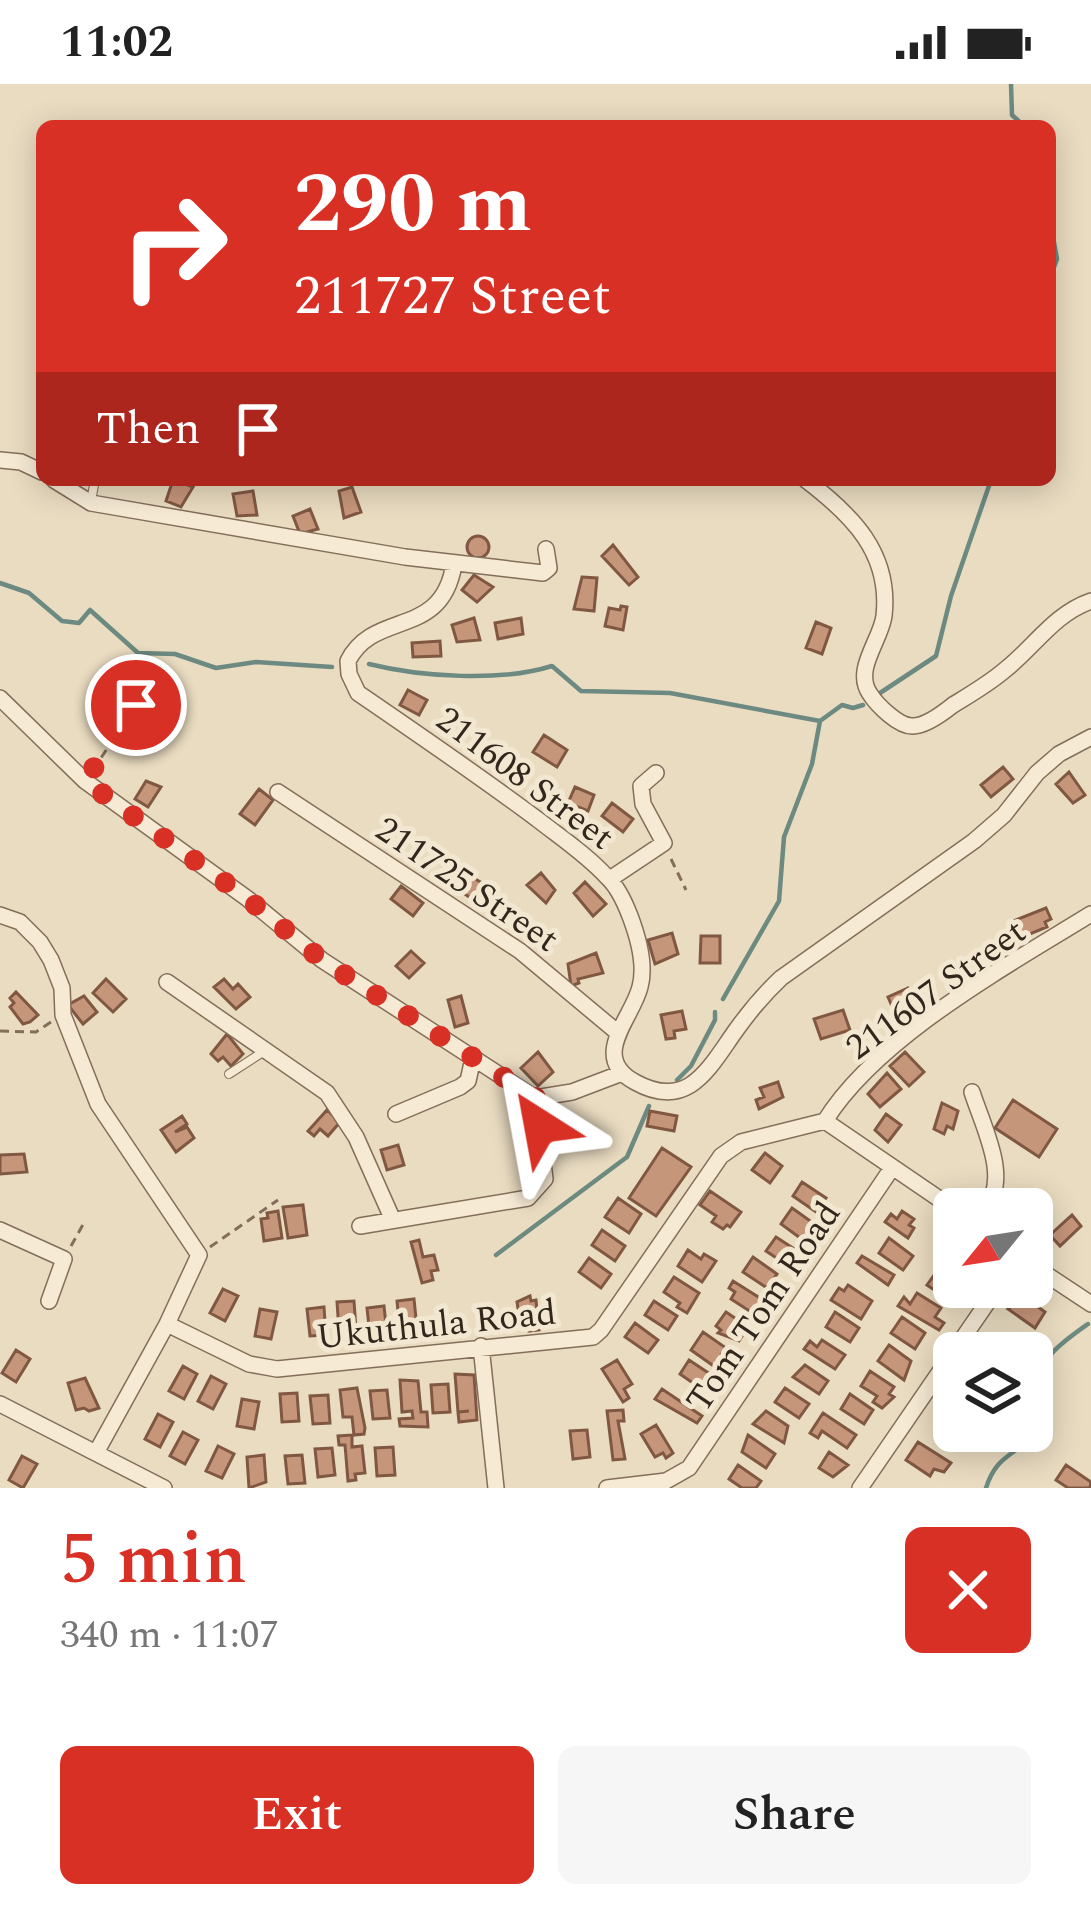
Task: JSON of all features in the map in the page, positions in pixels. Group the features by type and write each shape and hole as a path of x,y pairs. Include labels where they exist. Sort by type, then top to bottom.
{"street":[{"path":"0,460 36,469"},
{"path":"64,486 91,502 454,564 543,573 549,568 546,549"},
{"path":"813,486 855,522 873,548 884,590 884,618 865,685 903,724 917,726 945,711 1005,670 1047,627 1091,601"},
{"name":"211608 Street","path":"454,564 451,584 433,609 371,636 352,653 348,661 351,682 358,693 456,758 610,879 630,916 642,964 641,985 616,1032"},
{"path":"0,698 85,781 231,886 322,960 536,1098 572,1092 622,1073"},
{"path":"616,1032 613,1048 622,1073 661,1090 694,1085 709,1073 763,995 782,978 974,841 1004,815 1036,772 1091,737"},
{"path":"610,879 664,843 640,792 656,773"},
{"name":"211725 Street","path":"278,792 520,951 616,1032"},
{"name":"211607 Street","path":"825,1121 857,1080 898,1042 1091,914"},
{"path":"0,915 20,922 40,942 62,988 63,1015 98,1104 199,1255 97,1451"},
{"path":"167,982 306,1075 342,1111 392,1218"},
{"path":"396,1114 460,1087 468,1081 472,1058"},
{"path":"972,1092 996,1188"},
{"path":"360,1226 536,1193 545,1179 536,1098"},
{"path":"825,1121 933,1195"},
{"name":"Ukuthula Road","path":"167,1324 249,1364 277,1369 585,1339 597,1334 721,1156 741,1142 825,1121"},
{"name":"Tom Tom Road","path":"607,1488 656,1484 689,1468 892,1168"},
{"path":"0,1230 64,1258 49,1300"},
{"path":"1053,1279 1091,1304"},
{"path":"860,1488 984,1308"},
{"path":"481,1346 496,1488"},
{"path":"0,1404 164,1488"}],"lane":[{"path":"91,502 94,486"},
{"path":"229,1073 267,1049"}],"path":[{"path":"85,781 136,705"},
{"path":"664,843 686,890"},
{"path":"0,1031 36,1031 63,1015"},
{"path":"199,1255 278,1200"},
{"path":"64,1258 85,1221"}],"building":[{"path":"171,486 193,487 181,507 166,501"},
{"path":"352,487 361,512 344,518 339,491"},
{"path":"253,491 257,515 237,516 233,494"},
{"path":"310,509 318,529 300,534 293,516"},
{"path":"478,536 489,547 478,558 467,547"},
{"path":"613,545 638,577 629,585 602,556"},
{"path":"474,575 493,587 477,602 462,590"},
{"path":"582,577 597,578 594,611 574,609"},
{"path":"627,607 623,630 605,626 609,608 620,610"},
{"path":"474,618 480,640 457,642 452,625"},
{"path":"521,618 523,634 498,639 495,623"},
{"path":"816,622 831,628 822,654 806,648"},
{"path":"440,641 441,656 413,657 412,643"},
{"path":"408,690 427,700 419,715 400,705"},
{"path":"544,735 567,750 557,767 533,752"},
{"path":"1003,767 1013,779 991,797 981,785"},
{"path":"1069,772 1085,795 1073,803 1056,784"},
{"path":"146,781 161,787 148,807 135,799"},
{"path":"575,787 594,795 588,811 568,803"},
{"path":"259,789 273,800 255,825 240,814"},
{"path":"612,803 633,819 623,832 602,816"},
{"path":"541,873 555,890 546,903 527,885"},
{"path":"472,877 487,886 481,905 462,892"},
{"path":"585,882 606,904 593,916 574,893"},
{"path":"401,886 423,903 413,916 391,899"},
{"path":"1046,908 1051,919 1045,922 1047,927 1020,938 1013,921"},
{"path":"672,933 678,954 655,964 648,940"},
{"path":"701,936 720,936 720,963 700,963"},
{"path":"411,951 424,963 409,978 396,966"},
{"path":"596,953 603,973 578,979 571,986 568,964"},
{"path":"106,979 126,999 113,1012 93,993"},
{"path":"224,979 233,989 238,984 250,997 236,1009 214,987"},
{"path":"908,988 914,1005 895,1013 888,997"},
{"path":"16,992 38,1015 30,1022 23,1024 10,1007"},
{"path":"84,996 97,1012 83,1024 68,1005"},
{"path":"461,996 468,1023 455,1027 448,1000"},
{"path":"843,1010 850,1030 821,1039 814,1019"},
{"path":"682,1011 686,1029 666,1039 661,1015"},
{"path":"227,1034 243,1054 231,1066 223,1057 218,1061 211,1054"},
{"path":"538,1052 553,1072 538,1086 521,1068"},
{"path":"905,1052 924,1072 909,1086 890,1066"},
{"path":"887,1073 901,1089 880,1107 868,1094"},
{"path":"778,1082 783,1097 759,1109 756,1100 764,1097 760,1088"},
{"path":"1013,1100 1057,1129 1039,1157 995,1128"},
{"path":"942,1103 958,1111 953,1129 947,1126 944,1134 934,1129"},
{"path":"327,1110 340,1122 328,1136 320,1129 314,1136 308,1131"},
{"path":"650,1111 677,1116 674,1131 647,1126"},
{"path":"886,1114 901,1125 888,1142 875,1130"},
{"path":"182,1116 187,1124 175,1132 187,1127 194,1138 176,1152 161,1130"},
{"path":"398,1145 404,1165 387,1170 381,1150"},
{"path":"662,1148 691,1167 656,1216 629,1198"},
{"path":"765,1153 782,1166 770,1183 752,1170"},
{"path":"24,1154 27,1172 0,1174 0,1155"},
{"path":"802,1182 826,1198 816,1212 793,1196"},
{"path":"710,1191 741,1212 730,1227 723,1229 712,1222 716,1216 700,1205"},
{"path":"618,1198 641,1214 629,1233 605,1217"},
{"path":"303,1205 307,1235 288,1238 283,1207"},
{"path":"792,1208 816,1225 812,1237 807,1234 803,1240 781,1224"},
{"path":"278,1211 282,1238 264,1241 261,1219"},
{"path":"902,1211 914,1219 908,1238 885,1222 891,1214 897,1219"},
{"path":"1072,1215 1081,1226 1060,1246 1053,1232"},
{"path":"602,1230 625,1246 615,1261 592,1245"},
{"path":"776,1237 799,1252 790,1267 766,1251"},
{"path":"889,1238 913,1256 903,1270 879,1253"},
{"path":"419,1240 423,1257 434,1255 438,1270 431,1271 433,1280 422,1283 411,1242"},
{"path":"688,1250 701,1259 704,1254 716,1261 702,1282 678,1266"},
{"path":"862,1256 894,1275 888,1285 857,1263"},
{"path":"753,1257 777,1274 767,1288 743,1272"},
{"path":"589,1258 611,1274 601,1288 579,1272"},
{"path":"674,1277 699,1293 687,1313 664,1292"},
{"path":"733,1281 763,1300 754,1314 731,1299"},
{"path":"848,1285 872,1301 861,1319 831,1300 839,1288 844,1291"},
{"path":"223,1289 238,1296 225,1321 210,1313"},
{"path":"917,1293 933,1303 933,1308 941,1308 935,1317 944,1323 939,1330 898,1306 904,1297 910,1304"},
{"path":"530,1296 531,1301 536,1300 539,1330 529,1331 527,1314 519,1315 517,1302"},
{"path":"414,1299 417,1328 400,1332 397,1301"},
{"path":"354,1301 356,1329 339,1331 337,1302"},
{"path":"654,1301 677,1316 668,1330 645,1315"},
{"path":"384,1306 387,1334 370,1336 367,1308"},
{"path":"324,1307 326,1335 310,1336 307,1309"},
{"path":"1039,1308 1045,1312 1035,1328 1008,1309"},
{"path":"260,1309 277,1312 271,1339 255,1336"},
{"path":"726,1312 748,1327 739,1341 718,1333 721,1330 716,1326"},
{"path":"835,1312 859,1328 850,1342 826,1327"},
{"path":"902,1317 925,1333 915,1349 891,1333"},
{"path":"635,1323 658,1340 648,1353 625,1337"},
{"path":"703,1332 726,1348 721,1355 740,1368 732,1379 691,1350"},
{"path":"822,1340 845,1355 835,1369 804,1349 810,1341 817,1347"},
{"path":"889,1345 911,1361 904,1380 878,1361"},
{"path":"16,1350 30,1359 16,1382 2,1373"},
{"path":"617,1360 632,1384 624,1389 629,1398 623,1402 602,1369"},
{"path":"689,1360 713,1376 703,1390 680,1374"},
{"path":"805,1365 828,1381 819,1394 793,1377"},
{"path":"183,1366 197,1374 184,1399 169,1391"},
{"path":"870,1371 894,1387 889,1394 894,1397 882,1408 873,1402 877,1396 861,1386"},
{"path":"455,1374 474,1375 477,1420 459,1422"},
{"path":"211,1376 226,1384 213,1409 198,1401"},
{"path":"85,1378 99,1408 76,1410 68,1383"},
{"path":"400,1380 418,1381 421,1412 427,1412 428,1427 400,1426 399,1419 413,1418 412,1411 402,1412"},
{"path":"448,1384 450,1412 433,1413 431,1385"},
{"path":"357,1388 365,1428 364,1434 354,1435 352,1417 343,1417 340,1390"},
{"path":"785,1388 809,1404 799,1418 775,1402"},
{"path":"662,1389 702,1416 697,1423 655,1399"},
{"path":"387,1390 390,1418 373,1419 370,1391"},
{"path":"297,1393 299,1421 282,1422 280,1394"},
{"path":"850,1394 873,1410 864,1424 841,1409"},
{"path":"328,1395 330,1423 313,1424 310,1396"},
{"path":"242,1399 259,1402 254,1429 237,1426"},
{"path":"623,1410 624,1421 618,1421 625,1459 613,1460 607,1411"},
{"path":"766,1411 788,1426 784,1443 753,1424"},
{"path":"823,1413 856,1435 847,1448 822,1431 818,1438 810,1433"},
{"path":"158,1414 173,1422 160,1447 145,1439"},
{"path":"656,1425 673,1453 666,1458 663,1453 655,1457 641,1434"},
{"path":"587,1430 590,1457 573,1459 570,1431"},
{"path":"183,1432 198,1440 185,1464 170,1456"},
{"path":"352,1435 352,1447 362,1446 365,1473 348,1481 345,1445 339,1445 338,1436"},
{"path":"748,1435 775,1454 766,1468 742,1452"},
{"path":"918,1442 951,1463 944,1472 934,1469 930,1476 906,1460"},
{"path":"218,1446 234,1454 222,1478 206,1471"},
{"path":"393,1447 395,1475 377,1476 375,1448"},
{"path":"332,1448 335,1475 318,1477 315,1449"},
{"path":"829,1452 848,1465 833,1477 819,1468"},
{"path":"264,1455 266,1482 249,1488 247,1457"},
{"path":"302,1455 305,1483 288,1484 285,1456"},
{"path":"22,1456 37,1464 23,1488 9,1480"},
{"path":"738,1465 761,1481 756,1488 742,1488 729,1479"},
{"path":"1066,1465 1091,1482 1090,1488 1068,1488 1056,1480"}],"waterway":[{"path":"1011,84 1012,115 1017,120"},
{"path":"1056,253 1056,262"},
{"path":"880,693 936,656 989,486"},
{"path":"0,583 29,593 62,621 79,623 90,610 138,653 175,654 216,668 256,662 332,667"},
{"path":"369,664 461,676 552,666 581,691 670,693 820,721 842,705 863,705"},
{"path":"723,999 779,901 784,837 812,764 820,721"},
{"path":"677,1080 691,1066 715,1012"},
{"path":"496,1255 627,1157 649,1106"},
{"path":"986,1488 996,1467 1033,1432 1036,1382 1045,1362 1088,1324"}],"route":[{"path":"136,705 85,781 178,846 322,960 536,1098 540,1126"}]}
